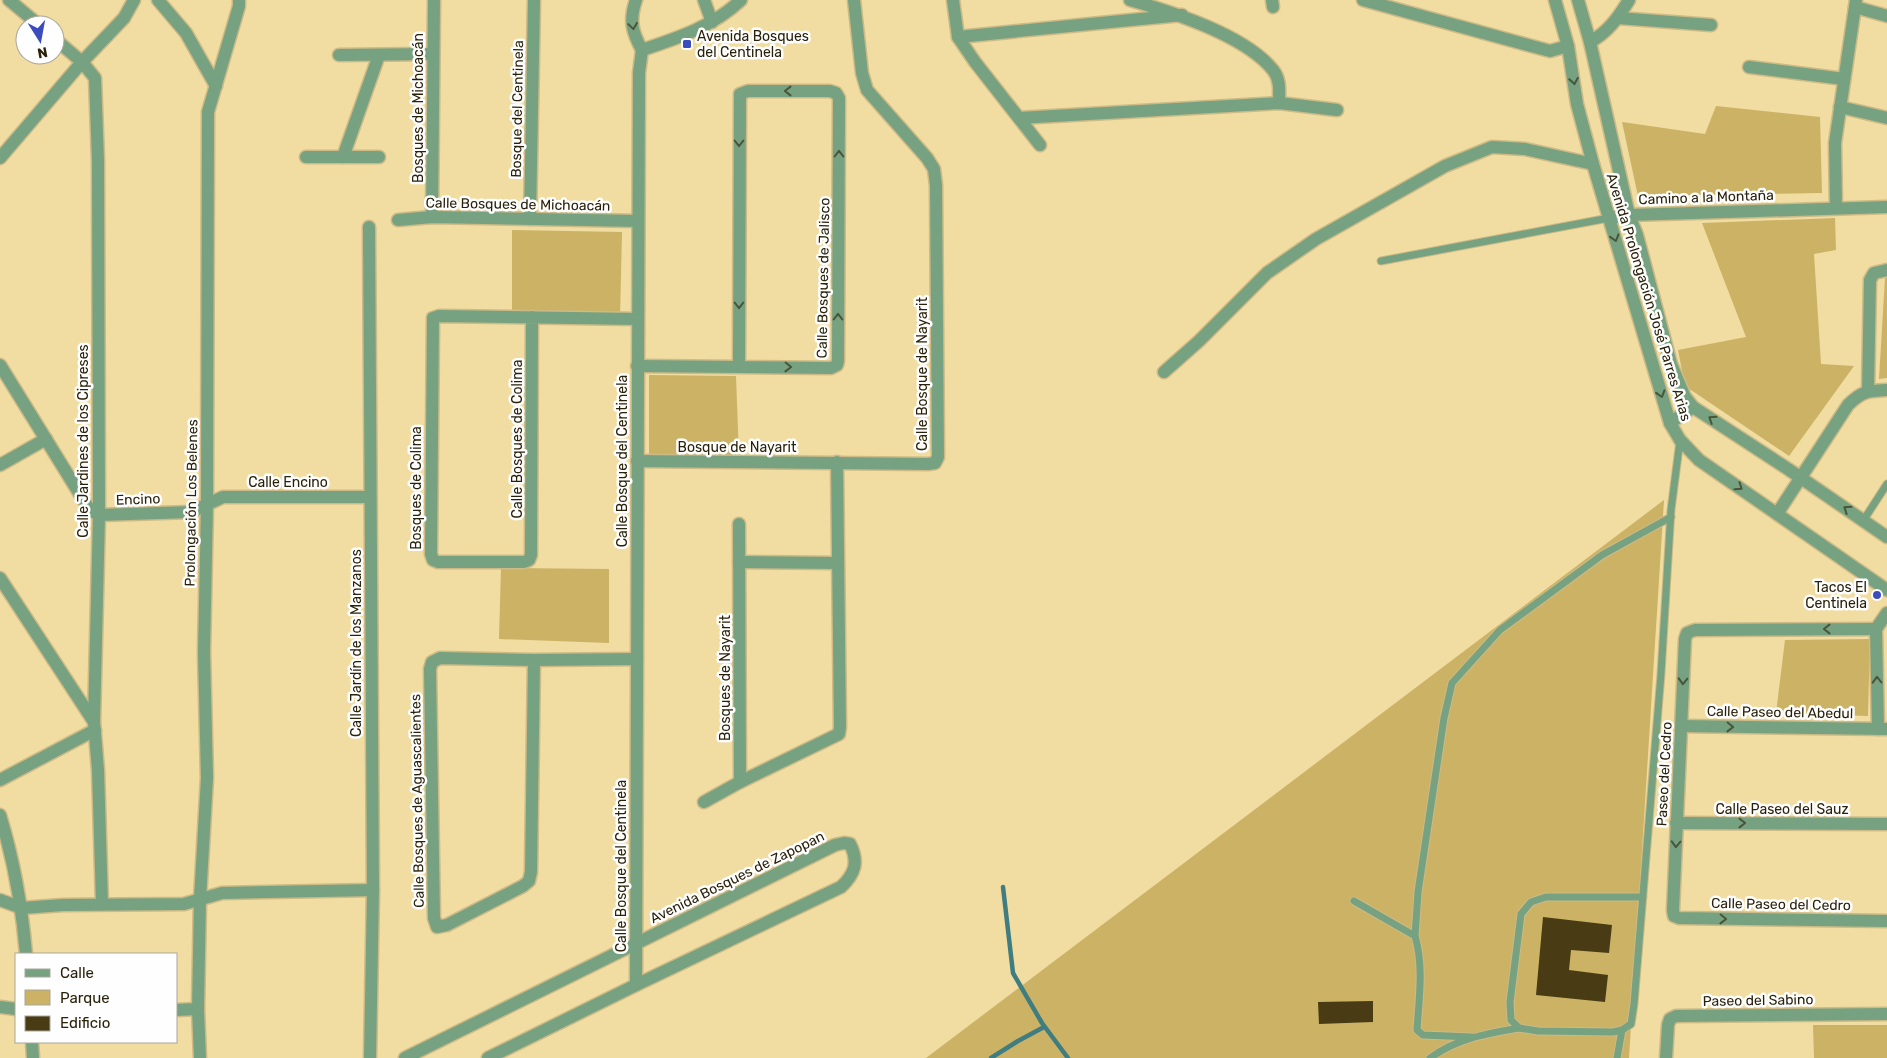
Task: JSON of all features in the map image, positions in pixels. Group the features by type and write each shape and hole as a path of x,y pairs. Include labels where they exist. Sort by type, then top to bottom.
{"street":[{"path":"0,6 6,0"},
{"path":"9,0 27,15"},
{"path":"0,158 82,62 124,18 134,0"},
{"path":"158,0 186,33 216,86"},
{"name":"Prolongación Los Belenes","path":"200,1058 198,1009 200,899 207,778 204,652 207,505 208,112 239,6 239,0"},
{"name":"Bosques de Michoacán","path":"432,217 434,0"},
{"name":"Bosque del Centinela","path":"530,219 534,0"},
{"path":"636,0 632,18 634,36 642,50 689,34 712,22 742,0"},
{"path":"704,0 712,22"},
{"name":"Calle Bosque de Nayarit","path":"837,462 928,464 935,463 938,457 936,185 934,169 927,158 867,90 862,73 854,0"},
{"path":"953,0 958,37 975,62 1040,145"},
{"path":"1130,0 1182,16 1239,43 1274,71 1279,83 1279,103"},
{"path":"1364,0 1550,51 1568,46"},
{"name":"Avenida Prolongación José Parres Arias","path":"1554,0 1568,46 1577,104 1593,164 1670,423 1680,440 1699,460 1887,590"},
{"name":"Avenida Prolongación José Parres Arias","path":"1578,0 1590,42 1629,214 1671,364 1685,397 1694,407 1887,537"},
{"path":"1590,42 1604,34 1630,0"},
{"path":"1836,208 1835,143 1856,4 1887,16"},
{"path":"958,37 1182,16"},
{"path":"1618,18 1711,25"},
{"name":"Calle Jardines de los Cipreses","path":"65,48 82,62 94,78 98,161 99,515 95,726 102,904"},
{"name":"Calle Bosque del Centinela","path":"636,985 638,221 639,73 642,50"},
{"path":"340,55 433,54"},
{"path":"343,157 379,55"},
{"path":"1749,67 1844,79"},
{"name":"Calle Bosques de Jalisco","path":"638,366 831,368 837,365 839,98 830,91 748,91 740,94 739,366"},
{"path":"1019,118 1279,103 1337,110"},
{"path":"1840,107 1887,118"},
{"path":"1164,372 1199,341 1267,273 1316,239 1446,166 1492,147 1525,149 1593,164"},
{"path":"306,157 379,157"},
{"name":"Camino a la Montaña","path":"1609,218 1629,214 1887,206"},
{"name":"Calle Bosques de Michoacán","path":"398,220 432,217 638,221"},
{"name":"Calle Jardín de los Manzanos","path":"369,227 373,890 370,1058"},
{"path":"1868,391 1870,280 1874,272 1887,270"},
{"name":"Bosques de Colima","path":"529,560 524,562 438,562 433,560 430,554 433,318 439,316 532,317"},
{"path":"532,317 638,319"},
{"name":"Calle Bosques de Colima","path":"529,560 531,545 532,317"},
{"path":"0,365 88,510 99,515"},
{"path":"1777,514 1848,405 1857,396 1868,391 1887,390"},
{"path":"1670,423 1694,407"},
{"path":"0,465 46,439"},
{"name":"Bosque de Nayarit","path":"637,461 837,462"},
{"path":"704,802 740,782 838,734 840,727 837,462"},
{"name":"Calle Encino","path":"207,505 223,497 370,497"},
{"name":"Encino","path":"99,515 191,512 207,505"},
{"name":"Bosques de Nayarit","path":"740,524 740,782"},
{"path":"740,562 837,563"},
{"path":"0,578 95,726 0,780"},
{"path":"1883,729 1876,629 1887,613"},
{"name":"Paseo del Cedro","path":"1674,916 1676,823 1685,639 1687,633 1695,630 1876,629"},
{"name":"Calle Bosques de Aguascalientes","path":"534,660 531,872 529,881 523,886 447,925 436,927 434,918 430,669 432,662 440,658 534,660 637,659"},
{"name":"Calle Paseo del Abedul","path":"1682,726 1883,729"},
{"path":"0,815 8,841 22,908 26,953"},
{"name":"Calle Paseo del Sauz","path":"1676,823 1887,824"},
{"name":"Avenida Bosques de Zapopan","path":"405,1058 835,845 850,844 855,854 856,867 850,879 841,887 488,1058"},
{"path":"0,900 22,908 102,904 184,904 222,892 373,890"},
{"name":"Calle Paseo del Cedro","path":"1674,916 1679,918 1887,921"},
{"path":"0,1007 15,1009"},
{"path":"178,1010 198,1009"},
{"name":"Paseo del Sabino","path":"1666,1058 1668,1025 1670,1018 1676,1016 1887,1014"},
{"path":"32,1043 33,1058"}],"lane":[{"name":"Camino a la Montaña","path":"1381,261 1609,218"},
{"path":"1671,517 1602,555 1500,630 1452,683 1444,718 1418,892 1415,936 1421,970 1417,1030 1423,1035 1472,1036 1519,1028 1603,1032 1622,1030 1631,1024 1661,674 1671,517 1680,440"},
{"path":"1863,521 1887,484"},
{"path":"1519,1028 1511,1020 1510,1002 1520,914 1531,902 1546,897 1643,897"},
{"path":"1354,901 1415,936"},
{"path":"1617,1058 1622,1030"},
{"path":"1430,1058 1443,1048 1472,1036"}],"green space":[{"path":"1716,106 1820,117 1822,193 1638,196 1622,122 1705,134"},
{"path":"1835,218 1836,250 1814,254 1821,364 1854,366 1789,456 1685,386 1678,350 1746,337 1702,223"},
{"path":"512,230 622,232 620,317 512,312"},
{"path":"1885,278 1887,278 1887,378 1879,379"},
{"path":"649,375 736,376 739,457 649,456"},
{"path":"1664,500 1629,1058 926,1058"},
{"path":"501,568 609,569 609,643 499,639"},
{"path":"1870,639 1868,716 1776,713 1785,640"},
{"path":"1813,1025 1887,1025 1887,1058 1814,1058"}],"building":[{"path":"1543,917 1612,925 1609,953 1571,950 1569,970 1608,975 1605,1002 1536,995"},
{"path":"1373,1001 1373,1022 1319,1024 1318,1002"}],"waterway":[{"path":"1003,887 1013,973 1042,1023 1068,1058"},
{"path":"991,1058 1044,1027"}],"place":[{"name":"Avenida Bosques del Centinela","path":"687,44"},
{"name":"Tacos El Centinela","path":"1877,595"}]}
